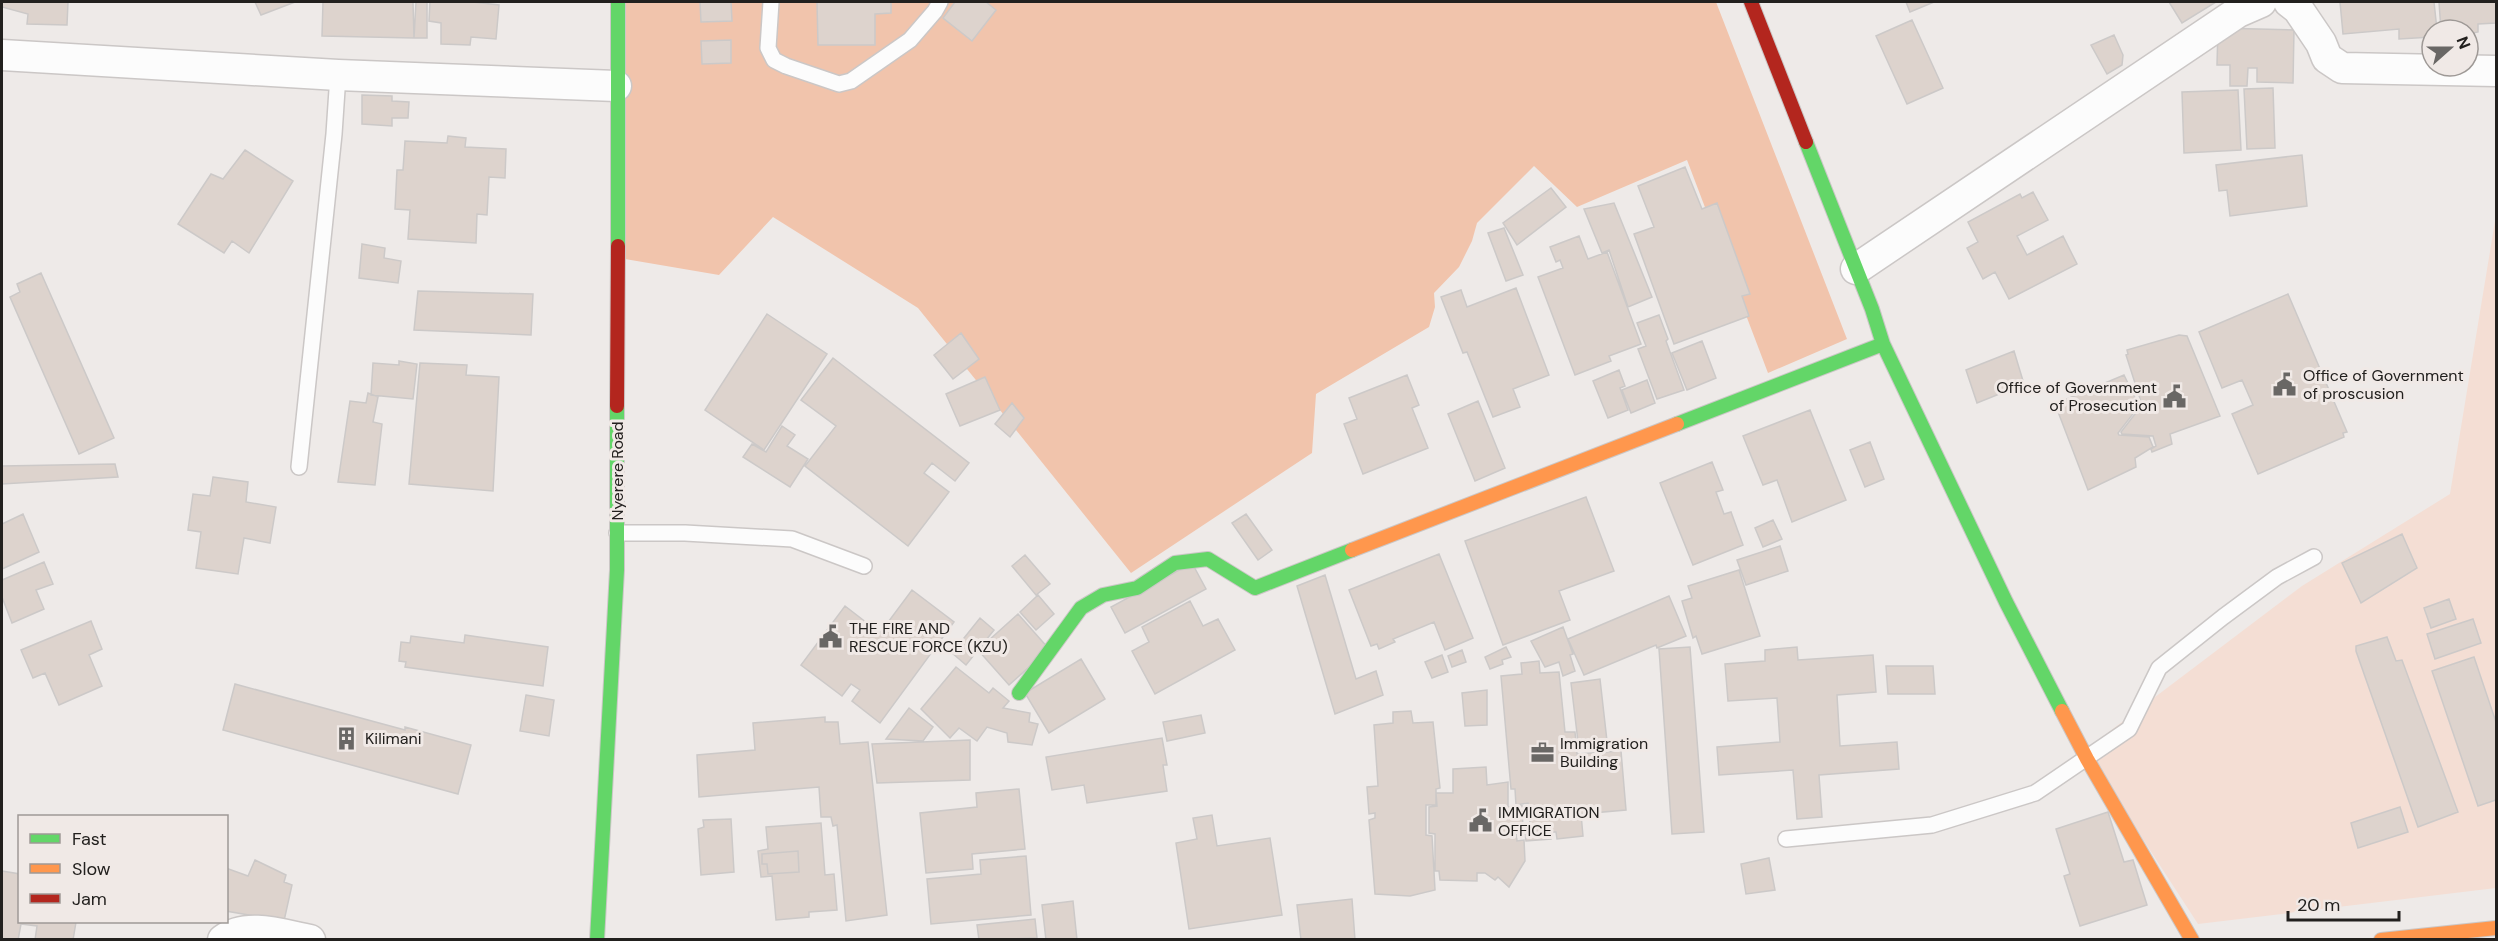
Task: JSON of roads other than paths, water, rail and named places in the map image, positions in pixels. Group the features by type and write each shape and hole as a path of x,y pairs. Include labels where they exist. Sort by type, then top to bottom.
{"street":[{"name":"Nyerere Road","path":"597,939 617,570 616,87 618,2"},
{"path":"1751,2 1856,269 1883,344 2006,602 2087,759 2192,939"},
{"path":"1856,269 2238,12 2260,2"},
{"path":"2295,4 2327,58 2342,68 2496,71"},
{"path":"2,55 338,75 616,87"},
{"path":"1019,693 1082,608 1103,595 1137,588 1175,563 1208,559 1255,588 1883,344"},
{"path":"2381,939 2496,928"},
{"path":"223,939 229,935 253,930 310,939"}],"lane":[{"path":"771,2 768,48 774,60 839,84 851,81 910,40 940,2"},
{"path":"299,467 334,134 338,75"},
{"path":"617,533 685,533 792,539 864,566"},
{"path":"1785,838 1932,825 2035,793 2129,729 2159,668 2223,616 2277,577 2314,557"}],"place":[{"name":"Office of Government of proscusion","path":"2285,384"},
{"name":"Office of Government of Prosecution","path":"2175,396"},
{"name":"THE FIRE AND RESCUE FORCE (KZU)","path":"831,637"},
{"name":"Kilimani","path":"347,738"},
{"name":"Immigration Building","path":"1542,752"},
{"name":"IMMIGRATION OFFICE","path":"1480,821"}]}
